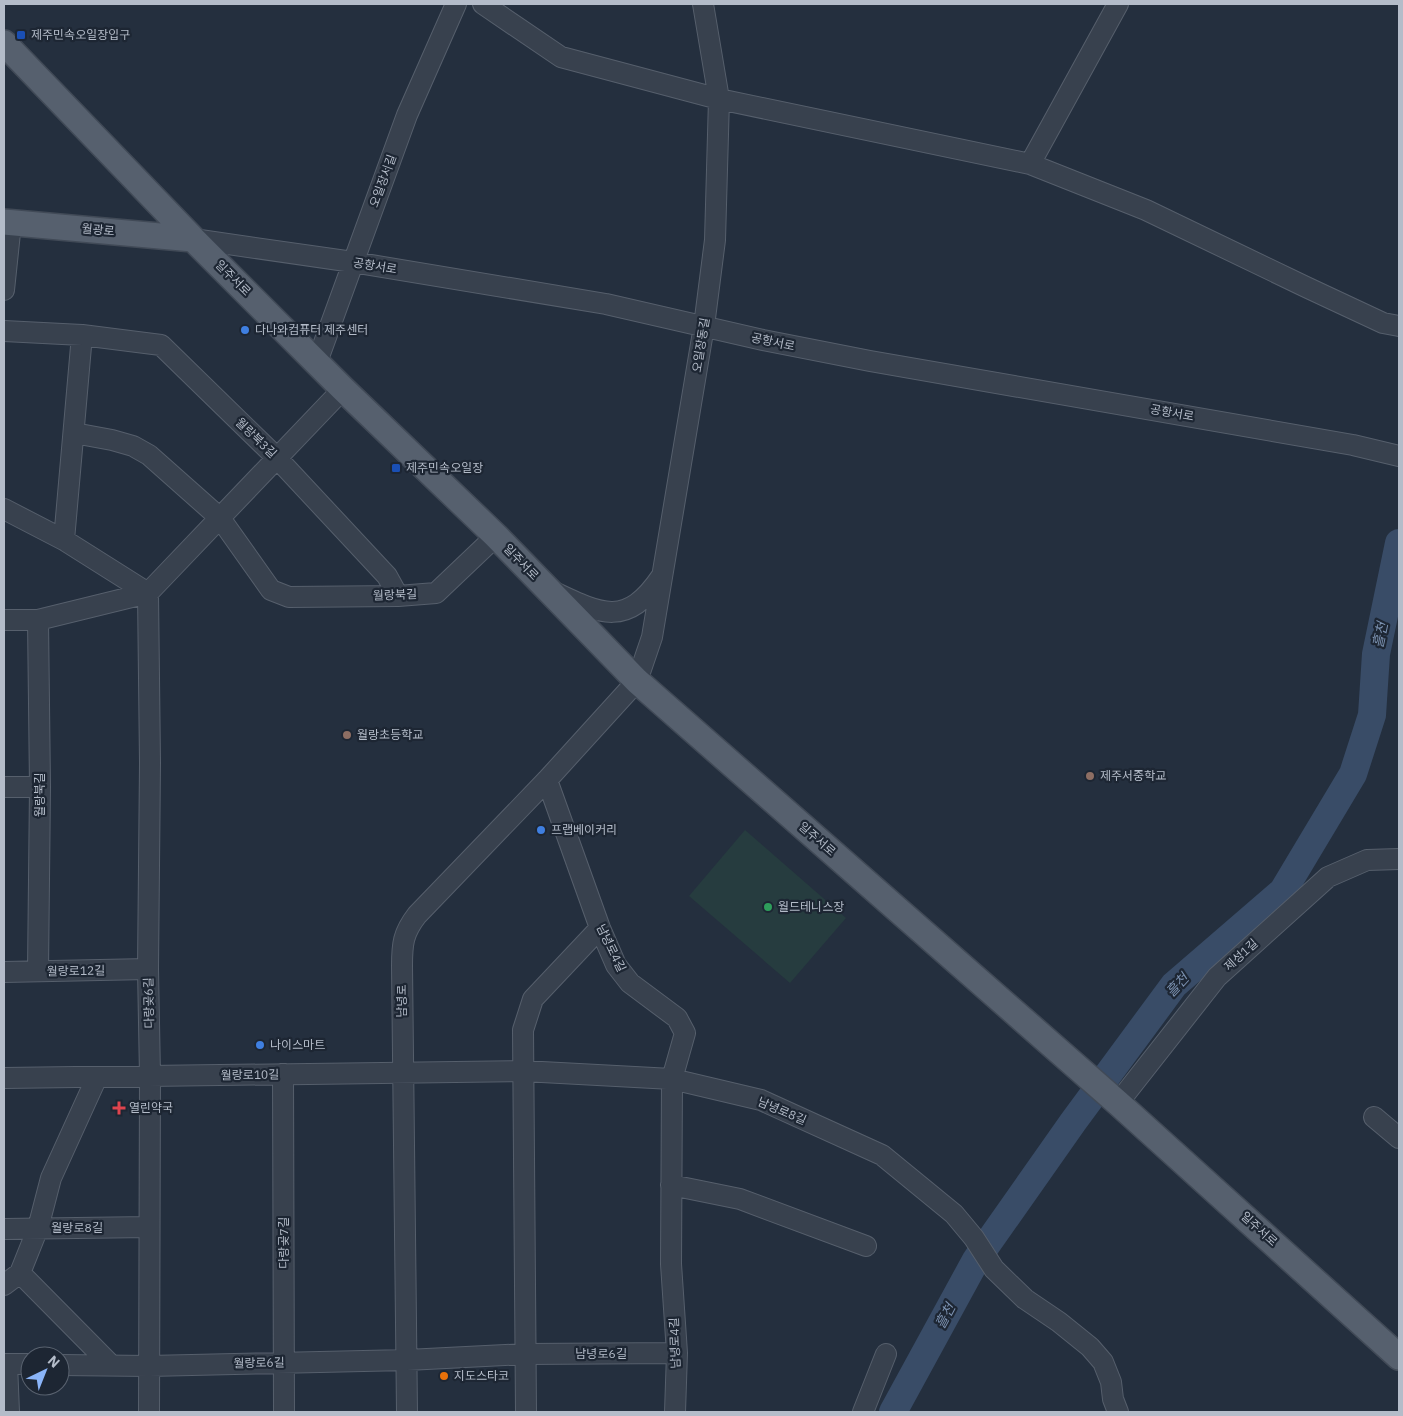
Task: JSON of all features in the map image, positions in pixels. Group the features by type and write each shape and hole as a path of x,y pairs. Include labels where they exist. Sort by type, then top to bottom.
{"main road":[{"name":"일주서로","path":"4,43 193,239 343,389 496,536 637,681 1118,1102 1398,1351"},
{"name":"월광로","path":"8,222 193,239"}],"street":[{"name":"오일장서길","path":"317,362 407,115 456,4"},
{"path":"483,4 561,58 719,99 1030,164 1146,210 1306,288 1383,322 1399,326"},
{"name":"오일장동길","path":"637,681 652,637 663,575 704,326 714,240 719,99 703,4"},
{"path":"1030,164 1118,4"},
{"path":"4,290 8,222"},
{"name":"공항서로","path":"193,239 353,262 606,304 763,340 870,361 1359,446 1399,456"},
{"name":"월랑북3길","path":"4,331 82,335 161,345 276,457 387,576 398,596"},
{"path":"64,540 82,335"},
{"path":"4,620 38,620 148,593 343,389"},
{"name":"월랑북길","path":"74,433 112,440 133,446 149,454 220,518 271,590 289,597 398,596 436,593 496,536"},
{"path":"4,508 64,540 148,593"},
{"path":"547,589 589,607 604,612 616,613 625,611 645,597 663,575"},
{"name":"다랑곶6길","path":"148,593 150,753 148,969 150,1076 149,1412"},
{"name":"월랑북길","path":"38,620 40,787 38,971"},
{"name":"남녕로","path":"407,1412 402,1073 402,950 404,936 417,915 547,780 637,681"},
{"name":"남녕로4길","path":"547,780 600,928 616,965 630,983 677,1018 685,1033 672,1079 671,1264 676,1353 675,1412"},
{"path":"4,787 40,787"},
{"name":"제성1길","path":"1118,1102 1217,977 1328,877 1367,860 1399,859"},
{"path":"526,1412 523,1030 533,1000 600,928"},
{"name":"월랑로12길","path":"4,972 148,969"},
{"name":"남녕로8길","path":"402,1073 523,1071 672,1079 761,1100 882,1155 954,1214 974,1238 994,1269 1025,1299 1059,1322 1090,1347 1103,1362 1111,1382 1113,1399 1118,1412"},
{"name":"월랑로10길","path":"4,1078 402,1073"},
{"name":"다랑곶7길","path":"283,1074 284,1412"},
{"path":"4,1285 20,1273 38,1228 51,1178 97,1077"},
{"path":"1374,1117 1399,1138"},
{"path":"671,1185 740,1199 866,1246"},
{"name":"월랑로8길","path":"4,1228 150,1227"},
{"path":"20,1273 111,1365"},
{"name":"남녕로6길","path":"407,1360 526,1354 676,1353"},
{"path":"863,1412 886,1354"},
{"name":"월랑로6길","path":"70,1365 149,1366 407,1360"},
{"path":"8,1412 6,1364 20,1364"}],"green space":[{"name":"월드테니스장","path":"745,830 846,918 790,983 689,896"}],"waterway":[{"name":"흘천","path":"893,1412 976,1260 1073,1122 1174,985 1283,891 1353,774 1372,715 1376,654 1399,543"}],"place":[{"name":"제주민속오일장입구","path":"21,35"},
{"name":"다나와컴퓨터 제주센터","path":"245,330"},
{"name":"제주민속오일장","path":"396,468"},
{"name":"월랑초등학교","path":"347,735"},
{"name":"제주서중학교","path":"1090,776"},
{"name":"프랩베이커리","path":"541,830"},
{"name":"월드테니스장","path":"768,907"},
{"name":"나이스마트","path":"260,1045"},
{"name":"열린약국","path":"119,1108"},
{"name":"지도스타코","path":"444,1376"}]}
